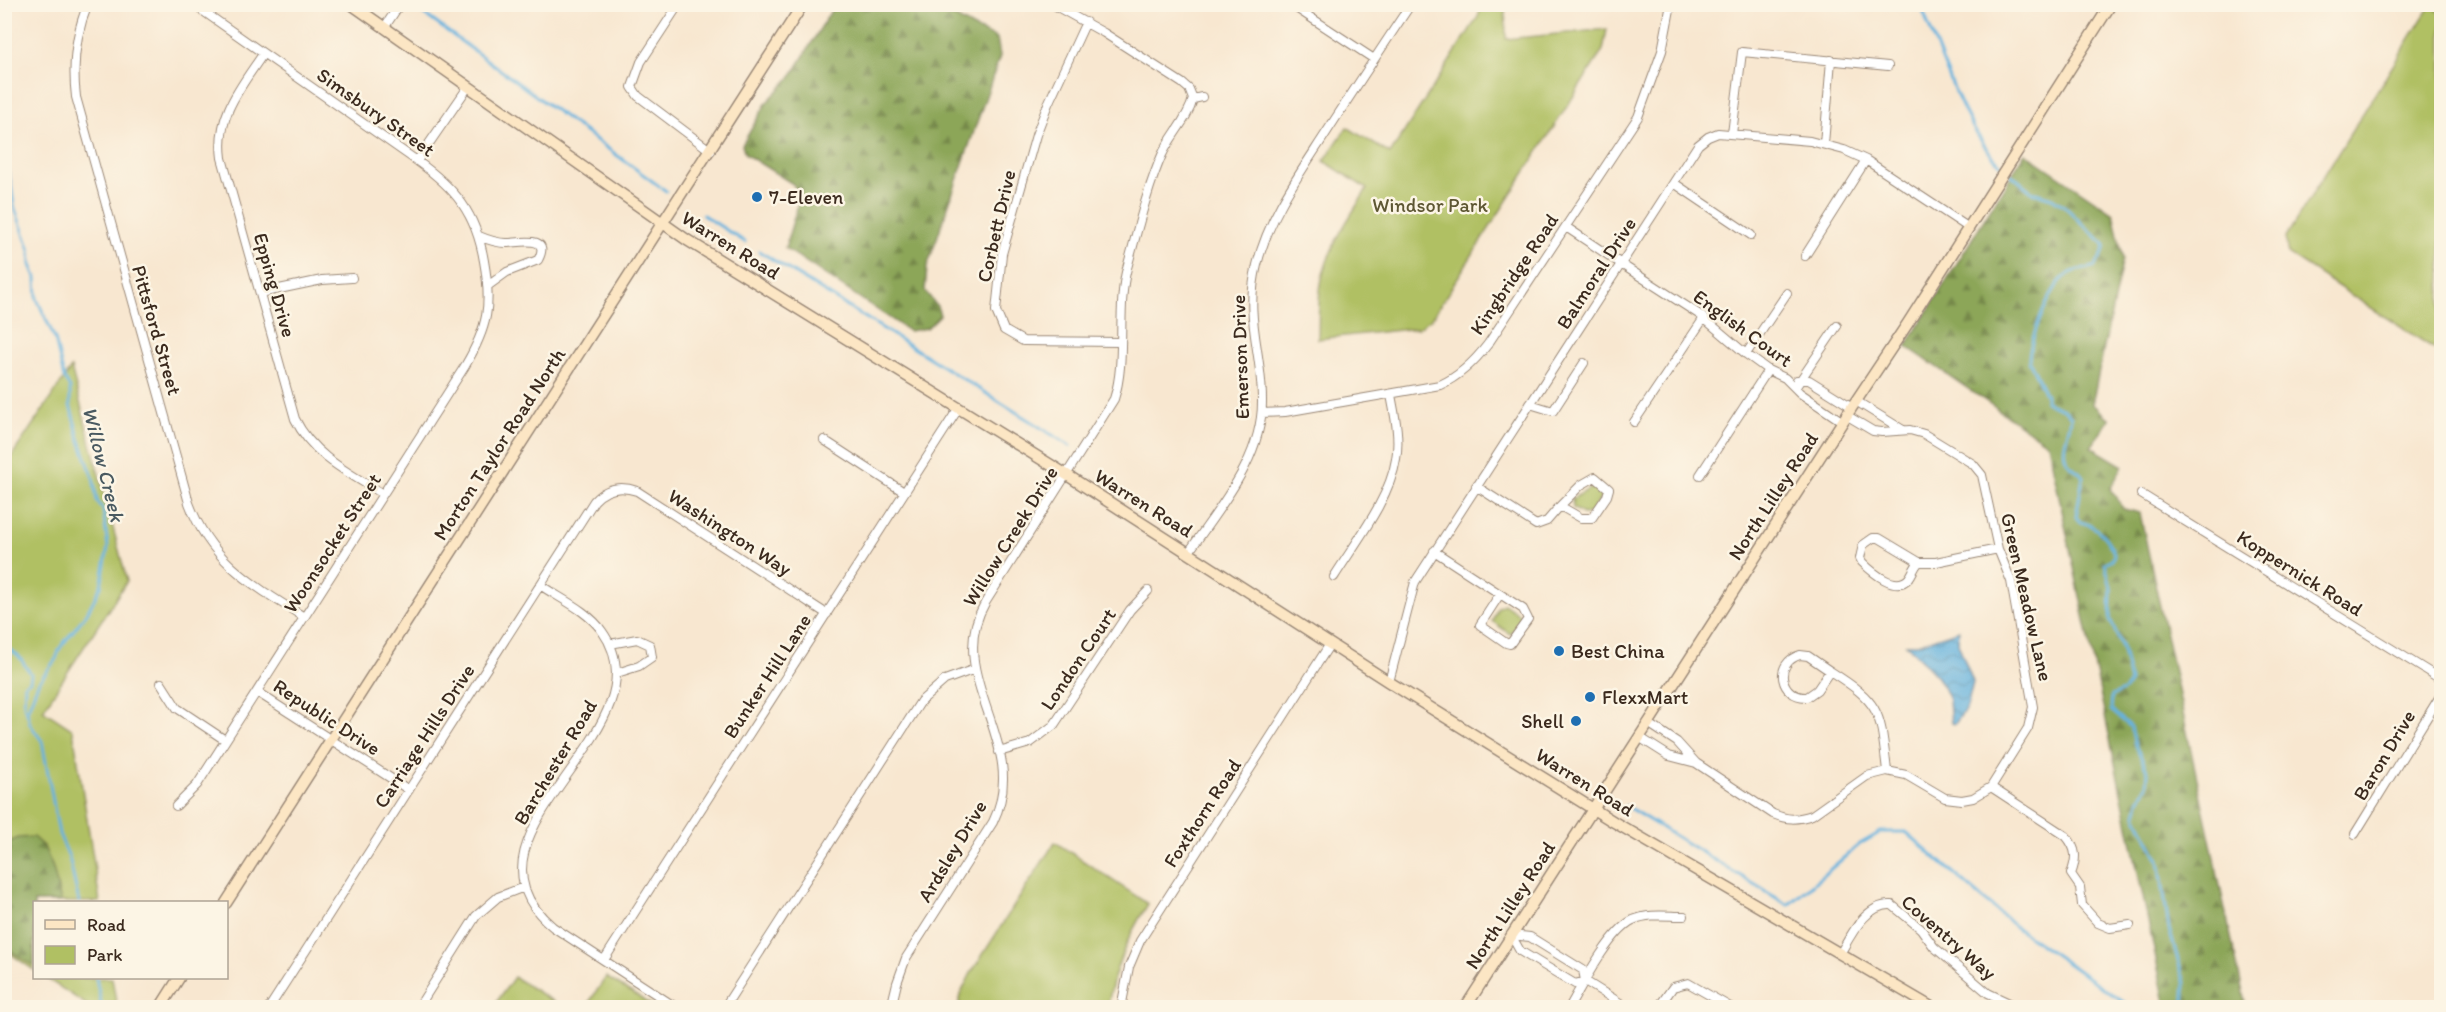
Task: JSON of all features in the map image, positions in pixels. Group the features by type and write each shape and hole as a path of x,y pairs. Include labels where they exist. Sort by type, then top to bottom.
{"street":[{"name":"Pittsford Street","path":"88,4 77,35 74,55 76,97 189,503 209,544 231,568 304,617"},
{"name":"Simsbury Street","path":"193,4 437,175 459,198 476,225 489,285"},
{"name":"Warren Road","path":"351,4 663,224 1067,475 1389,682 1593,809 1933,1008"},
{"path":"384,28 400,4"},
{"path":"680,4 642,62 632,87 638,96 711,151"},
{"name":"Morton Taylor Road North","path":"227,901 804,4"},
{"path":"1052,4 1086,22 1182,83 1189,89 1193,99 1202,97"},
{"path":"1290,4 1374,59"},
{"name":"Emerson Drive","path":"1189,552 1247,464 1257,438 1262,413 1262,387 1251,312 1257,264 1286,195 1411,4"},
{"name":"Kingbridge Road","path":"1262,413 1285,412 1440,385 1452,380 1471,364 1488,344 1638,117 1662,51 1671,4"},
{"name":"North Lilley Road","path":"1465,1008 2111,4"},
{"name":"Corbett Drive","path":"1086,22 1036,135 1002,254 997,284 996,311 1004,330 1023,341 1120,342"},
{"path":"1732,134 1742,52 1888,66"},
{"name":"Epping Drive","path":"263,54 229,105 220,140 222,158 295,419 302,432 323,456 383,494"},
{"path":"1824,144 1831,60"},
{"path":"417,160 468,87"},
{"name":"Willow Creek Drive","path":"975,669 971,653 979,613 1114,399 1118,385 1124,283 1158,166 1169,141 1189,111 1193,99"},
{"name":"Balmoral Drive","path":"1389,682 1414,582 1619,263 1702,141 1713,134 1732,134 1824,144 1844,150 1866,160 1969,228"},
{"path":"1805,256 1866,160"},
{"path":"1674,183 1751,235"},
{"name":"English Court","path":"1566,227 1704,318 1768,370 1849,411"},
{"path":"479,236 500,243 530,240 539,244 541,248 538,260 507,272 489,285"},
{"path":"260,293 322,280 352,278"},
{"name":"Woonsocket Street","path":"176,806 197,785 474,350 485,321 489,285"},
{"path":"1746,354 1787,293"},
{"path":"1634,422 1704,318"},
{"path":"1798,385 1837,326"},
{"path":"1530,404 1553,411 1584,363"},
{"path":"1700,475 1768,370"},
{"path":"1798,385 1809,380 1849,411 1904,430"},
{"path":"1334,577 1378,506 1394,470 1397,442 1391,395"},
{"name":"Bunker Hill Lane","path":"604,960 958,409"},
{"name":"Green Meadow Lane","path":"1849,411 1873,430 1882,432 1904,430 1924,434 1978,469 1985,482 1998,549 2011,581 2033,707 2028,728 1991,787"},
{"path":"824,440 904,492"},
{"path":"1476,486 1536,525 1547,521 1560,506 1581,485 1593,478 1605,484 1609,489 1607,496 1592,518 1581,518 1560,506"},
{"name":"Washington Way","path":"613,489 624,488 636,491 827,614"},
{"name":"Carriage Hills Drive","path":"269,1008 594,501 613,489"},
{"name":"Koppernick Road","path":"2141,494 2442,680"},
{"path":"1919,562 1907,580 1896,584 1868,568 1860,558 1867,541 1879,538 1919,562 1936,562 1998,549"},
{"path":"1434,551 1500,594 1527,614 1528,620 1510,644 1480,625 1500,594"},
{"name":"Barchester Road","path":"540,585 594,622 610,645 617,673 615,692 605,716 529,836 522,861 524,886 532,903 546,921 677,1008"},
{"name":"London Court","path":"999,752 1030,743 1054,725 1130,610 1148,591"},
{"path":"610,645 637,639 650,645 652,657 639,666 617,673"},
{"name":"Foxthorn Road","path":"1121,1008 1129,967 1140,941 1330,644"},
{"path":"1830,671 1817,690 1807,697 1798,696 1782,682 1782,672 1789,661 1792,657 1800,655 1808,656 1860,690 1875,709 1882,729 1887,771"},
{"path":"724,1008 921,702 945,680 975,669"},
{"name":"Ardsley Drive","path":"891,1008 897,983 913,946 998,812 1004,782 1003,764 975,669"},
{"path":"161,683 177,708 225,740"},
{"name":"Republic Drive","path":"257,692 409,790"},
{"name":"Baron Drive","path":"2355,834 2442,693"},
{"path":"1648,723 1677,742 1696,763 1773,814 1791,819 1812,815 1867,776 1887,771 1906,775 1939,795 1951,799 1973,798 1991,787 2066,836 2071,842 2076,853 2072,874 2080,886 2082,904 2098,923 2110,928 2130,926"},
{"path":"1639,737 1669,756 1696,763"},
{"path":"418,1008 476,916 498,897 524,886"},
{"name":"Coventry Way","path":"1840,954 1862,919 1881,905 1892,905 1921,929 1934,947 1988,993 2020,1008"},
{"path":"1569,1008 1616,934 1632,921 1654,915 1684,916"},
{"path":"1511,935 1520,951 1575,984 1585,981"},
{"path":"1511,935 1530,936 1575,964 1583,970 1585,981 1628,1008"},
{"path":"160,1008 178,979"},
{"path":"1658,1008 1673,987 1688,983 1732,1008"}],"green space":[{"path":"835,4 933,5 997,38 1000,56 927,267 925,291 937,306 940,315 927,328 909,331 785,248 800,197 793,184 745,154 742,145 767,102 791,77"},
{"name":"Windsor Park","path":"1482,5 1505,5 1506,39 1607,29 1603,50 1432,318 1418,328 1318,339 1322,277 1338,237 1367,189 1324,161 1347,127 1390,154 1478,17"},
{"path":"2430,6 2442,13 2441,353 2288,254 2285,238"},
{"path":"2025,153 2113,213 2123,258 2092,404 2110,419 2091,447 2123,466 2110,489 2124,509 2140,513 2246,1007 2166,1007 2048,444 1906,346"},
{"path":"71,368 127,581 43,710 73,730 100,901 33,901 33,969 5,950 5,466"},
{"path":"1596,485 1602,487 1603,495 1591,513 1583,514 1573,508 1572,499"},
{"path":"1504,604 1521,616 1510,634 1492,621 1498,607"},
{"path":"33,837 44,847 53,868 61,901 33,901 33,965 4,947 5,844 18,838"},
{"path":"1055,842 1148,904 1122,954 1113,980 1108,1007 958,1007 962,991 971,973"},
{"path":"514,977 562,1007 493,1007"},
{"path":"606,977 655,1007 586,1007"},
{"path":"48,979 112,979 117,1007 88,1007"}],"water":[{"path":"1959,630 1958,643 1973,682 1967,707 1955,724 1951,723 1949,700 1943,687 1935,674 1906,644 1917,644"}],"waterway":[{"path":"1920,4 1965,113 1989,152 2003,167"},
{"path":"417,9 659,186"},
{"name":"Willow Creek","path":"4,158 14,206 30,250 31,265 36,277 37,299 55,339 64,378 70,388 70,405 79,438 93,477 97,501 103,510 108,547 101,586 87,613 60,648 56,659 38,683 27,711 30,724 42,741 59,834 69,857 79,901"},
{"path":"2008,172 2032,192 2052,198 2063,205 2105,245 2095,266 2068,274 2054,290 2037,327 2029,360 2046,396 2046,402 2064,409 2071,417 2065,447 2066,459 2083,477 2076,517 2080,522 2100,533 2114,553 2113,559 2105,563 2111,588 2110,619 2123,650 2130,682 2125,690 2112,696 2111,710 2131,727 2135,745 2148,772 2147,785 2139,801 2136,815 2159,860 2169,929 2185,984 2183,1008"},
{"path":"662,188 666,191"},
{"path":"703,215 745,242"},
{"path":"759,251 1070,446"},
{"path":"4,646 18,655 31,674 30,681 25,684 24,706 27,713"},
{"path":"1626,806 1788,905 1860,844 1881,832 1906,832 2018,929 2132,1008"},
{"name":"Willow Creek","path":"96,979 102,1008"}],"place":[{"name":"7-Eleven","path":"757,197"},
{"name":"Best China","path":"1559,651"},
{"name":"FlexxMart","path":"1590,697"},
{"name":"Shell","path":"1576,721"}]}
